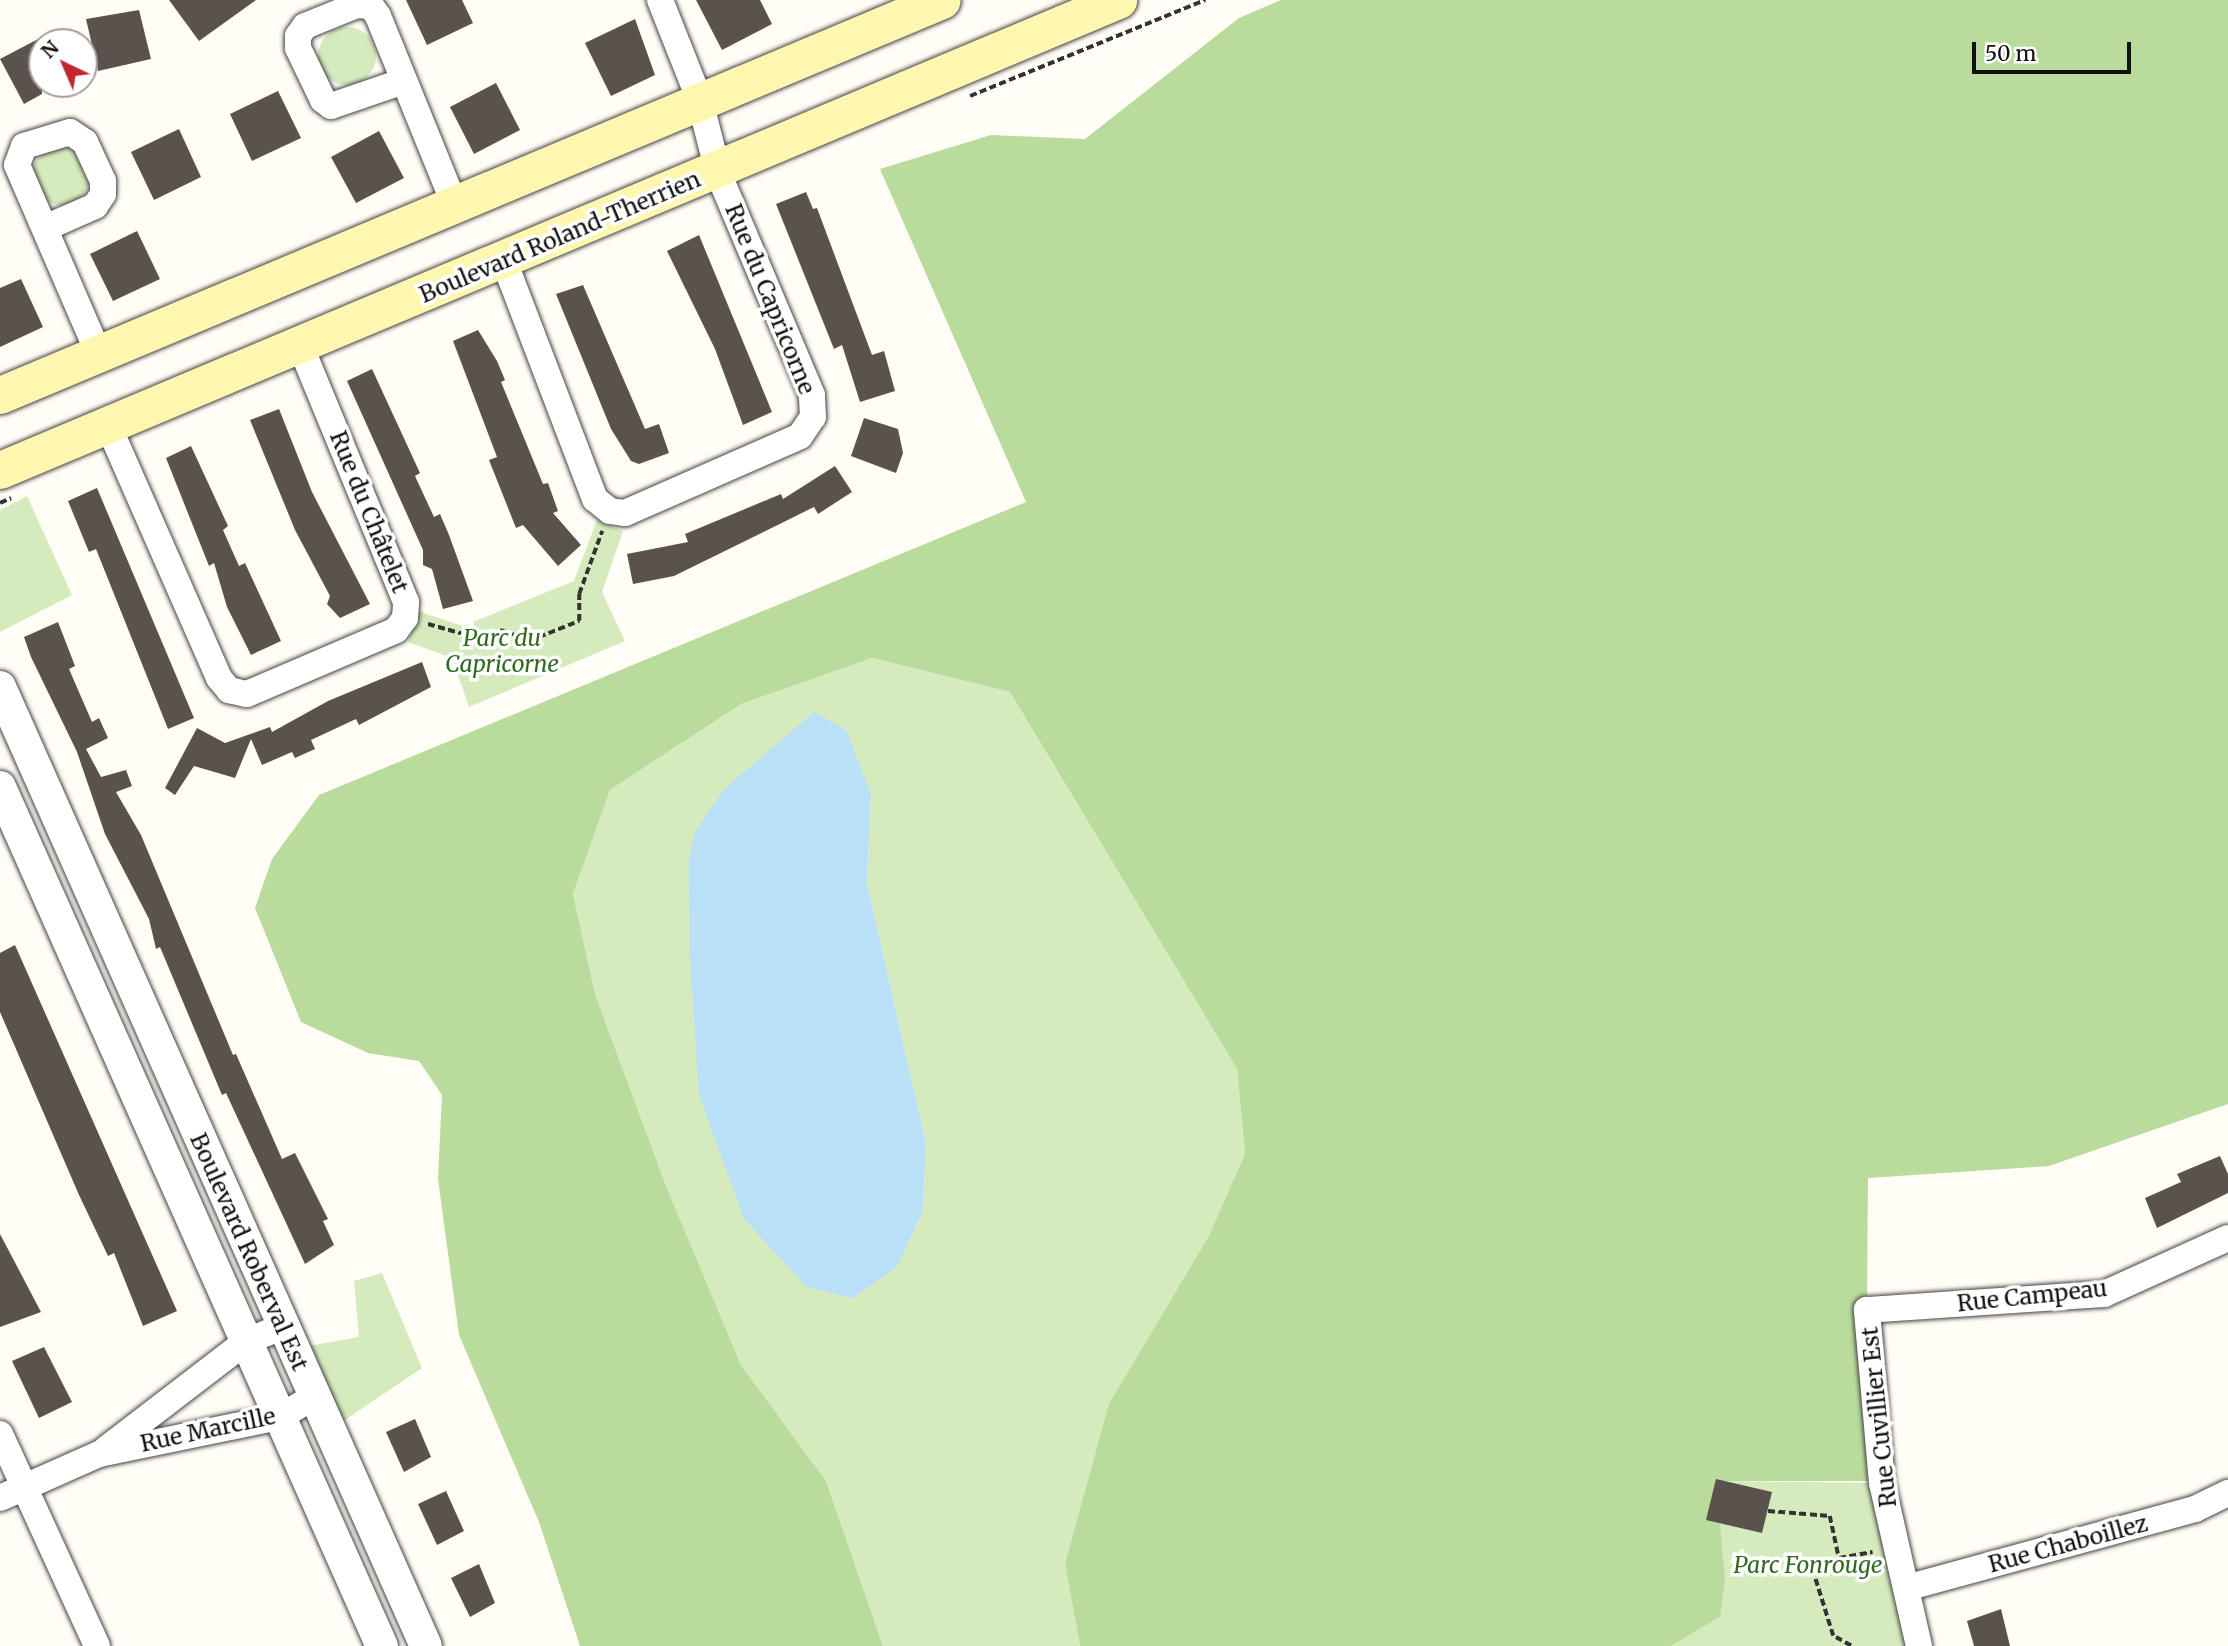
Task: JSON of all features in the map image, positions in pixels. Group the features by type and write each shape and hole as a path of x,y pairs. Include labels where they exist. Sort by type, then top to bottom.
{"main road":[{"path":"0,395 942,0"},
{"name":"Boulevard Roland-Therrien","path":"0,470 718,172 1118,0"}],"street":[{"name":"Rue du Capricorne","path":"610,511 625,513 800,436 813,417 812,395 718,172 701,101 660,0"},
{"path":"404,81 454,203"},
{"path":"45,229 98,352"},
{"path":"504,261 595,499 610,511"},
{"name":"Rue du Châtelet","path":"108,425 219,678 229,690 247,695 396,630 405,618 406,602 300,345"},
{"name":"Boulevard Roberval Est","path":"0,687 281,1327 426,1646"},
{"name":"Boulevard Roberval Est","path":"0,787 382,1646"},
{"path":"39,872 75,857"},
{"name":"Rue Campeau","path":"1867,1310 2104,1294 2228,1238"},
{"name":"Rue Cuvillier Est","path":"1867,1310 1882,1483 1919,1646"},
{"name":"Rue Marcille","path":"99,1454 247,1341 281,1327"},
{"name":"Rue Marcille","path":"0,1498 99,1454 280,1417 313,1397"},
{"path":"0,1434 97,1646"},
{"name":"Rue Chaboillez","path":"1906,1588 2195,1508 2228,1493"}],"path":[{"path":"405,618 481,639 502,630 529,641 579,621 579,594 610,511"},
{"path":"1768,1511 1830,1516 1839,1558"},
{"path":"1850,1646 1833,1636 1814,1575 1839,1558 1897,1547"}],"green space":[{"path":"1281,0 2228,0 2228,1104 2049,1166 1868,1178 1867,1310 1879,1481 1716,1481 1725,1579 1720,1617 1671,1646 1080,1646 1065,1564 1109,1404 1209,1236 1245,1154 1237,1069 1010,692 872,658 741,704 610,790 573,894 595,994 666,1186 741,1365 826,1481 883,1646 580,1646 539,1522 459,1335 438,1179 442,1095 419,1061 368,1053 301,1022 255,908 272,859 319,795 1026,502 880,169 991,135 1085,139 1239,18"},
{"path":"341,27 353,27 368,35 376,50 376,62 368,77 353,85 341,85 326,77 318,62 318,50 326,35"},
{"path":"55,147 67,147 82,155 90,170 90,182 82,197 67,205 55,205 40,197 32,182 32,170 40,155"},
{"path":"27,496 72,595 0,632 0,510"},
{"name":"Parc du Capricorne","path":"597,520 623,531 602,592 625,641 469,707 452,658 408,642 418,611 463,626 574,581"},
{"path":"872,658 1010,692 1237,1069 1245,1155 1065,1564 1080,1646 883,1646 826,1481 741,1365 666,1186 595,994 573,894 610,790 741,704","holes":["871,794 867,883 926,1143 923,1211 897,1267 695,832"]},
{"path":"382,1273 422,1368 342,1422 309,1346 359,1337 354,1281"},
{"name":"Parc Fonrouge","path":"1716,1481 1882,1483 1919,1646 1671,1646 1720,1617"}],"water":[{"path":"814,712 846,730 871,794 867,883 926,1143 923,1211 897,1267 853,1298 807,1287 744,1219 699,1095 690,959 689,858 695,832 724,789"}],"building":[{"path":"169,0 256,0 199,41"},
{"path":"406,0 462,0 473,23 427,45"},
{"path":"696,0 760,0 772,24 722,50"},
{"path":"139,10 151,59 98,71 98,28 88,28 86,19"},
{"path":"635,19 655,75 611,96 585,43"},
{"path":"28,44 28,98 35,98 24,104 0,59"},
{"path":"496,83 520,130 474,154 450,107"},
{"path":"278,91 301,138 252,161 230,114"},
{"path":"179,129 201,177 154,200 131,152"},
{"path":"379,131 404,178 356,203 331,157"},
{"path":"806,192 813,209 817,208 872,355 884,351 895,391 860,402 842,345 834,349 776,204"},
{"path":"137,231 160,279 113,301 90,254"},
{"path":"699,235 772,412 743,425 715,349 667,251"},
{"path":"21,279 43,327 0,347 0,288"},
{"path":"583,285 645,429 659,424 669,453 639,464 631,461 611,429 556,294"},
{"path":"478,330 497,361 505,380 501,382 543,484 548,483 558,511 553,513 581,545 558,566 523,525 516,528 489,460 497,457 453,341"},
{"path":"372,369 420,473 415,476 434,517 440,514 473,601 443,609 432,569 423,565 423,550 347,381"},
{"path":"279,409 312,492 370,604 340,618 327,604 330,596 295,530 250,420"},
{"path":"864,418 898,429 903,453 896,473 851,456"},
{"path":"191,446 228,526 223,530 239,566 245,563 281,641 251,655 227,607 214,563 209,566 166,458"},
{"path":"835,466 852,492 818,514 814,507 674,576 633,584 627,554 688,542 685,534 781,494 783,499"},
{"path":"97,488 194,718 168,729 96,549 89,552 68,501"},
{"path":"58,622 75,666 69,669 92,722 99,718 108,738 86,749 101,777 126,770 132,786 116,792 141,835 233,1055 236,1054 282,1159 295,1153 328,1219 323,1221 334,1245 305,1264 226,1093 222,1095 160,947 156,949 149,919 105,834 77,752 31,657 24,637"},
{"path":"422,662 431,687 359,725 356,719 311,740 315,749 295,758 292,752 262,765 251,739 235,778 194,766 175,795 165,788 197,728 225,743 270,727 272,732 328,701"},
{"path":"15,945 177,1311 143,1326 114,1253 108,1256 79,1195 0,1012 0,953"},
{"path":"2220,1156 2228,1174 2228,1193 2157,1228 2145,1198 2181,1182 2177,1174"},
{"path":"0,1234 41,1312 0,1327"},
{"path":"44,1347 72,1402 39,1418 12,1361"},
{"path":"415,1419 431,1457 404,1472 386,1432"},
{"path":"1716,1479 1772,1492 1762,1533 1706,1520"},
{"path":"446,1491 464,1531 437,1545 418,1504"},
{"path":"479,1564 495,1603 470,1617 451,1578"},
{"path":"2001,1609 2010,1646 1974,1646 1967,1621"}]}
